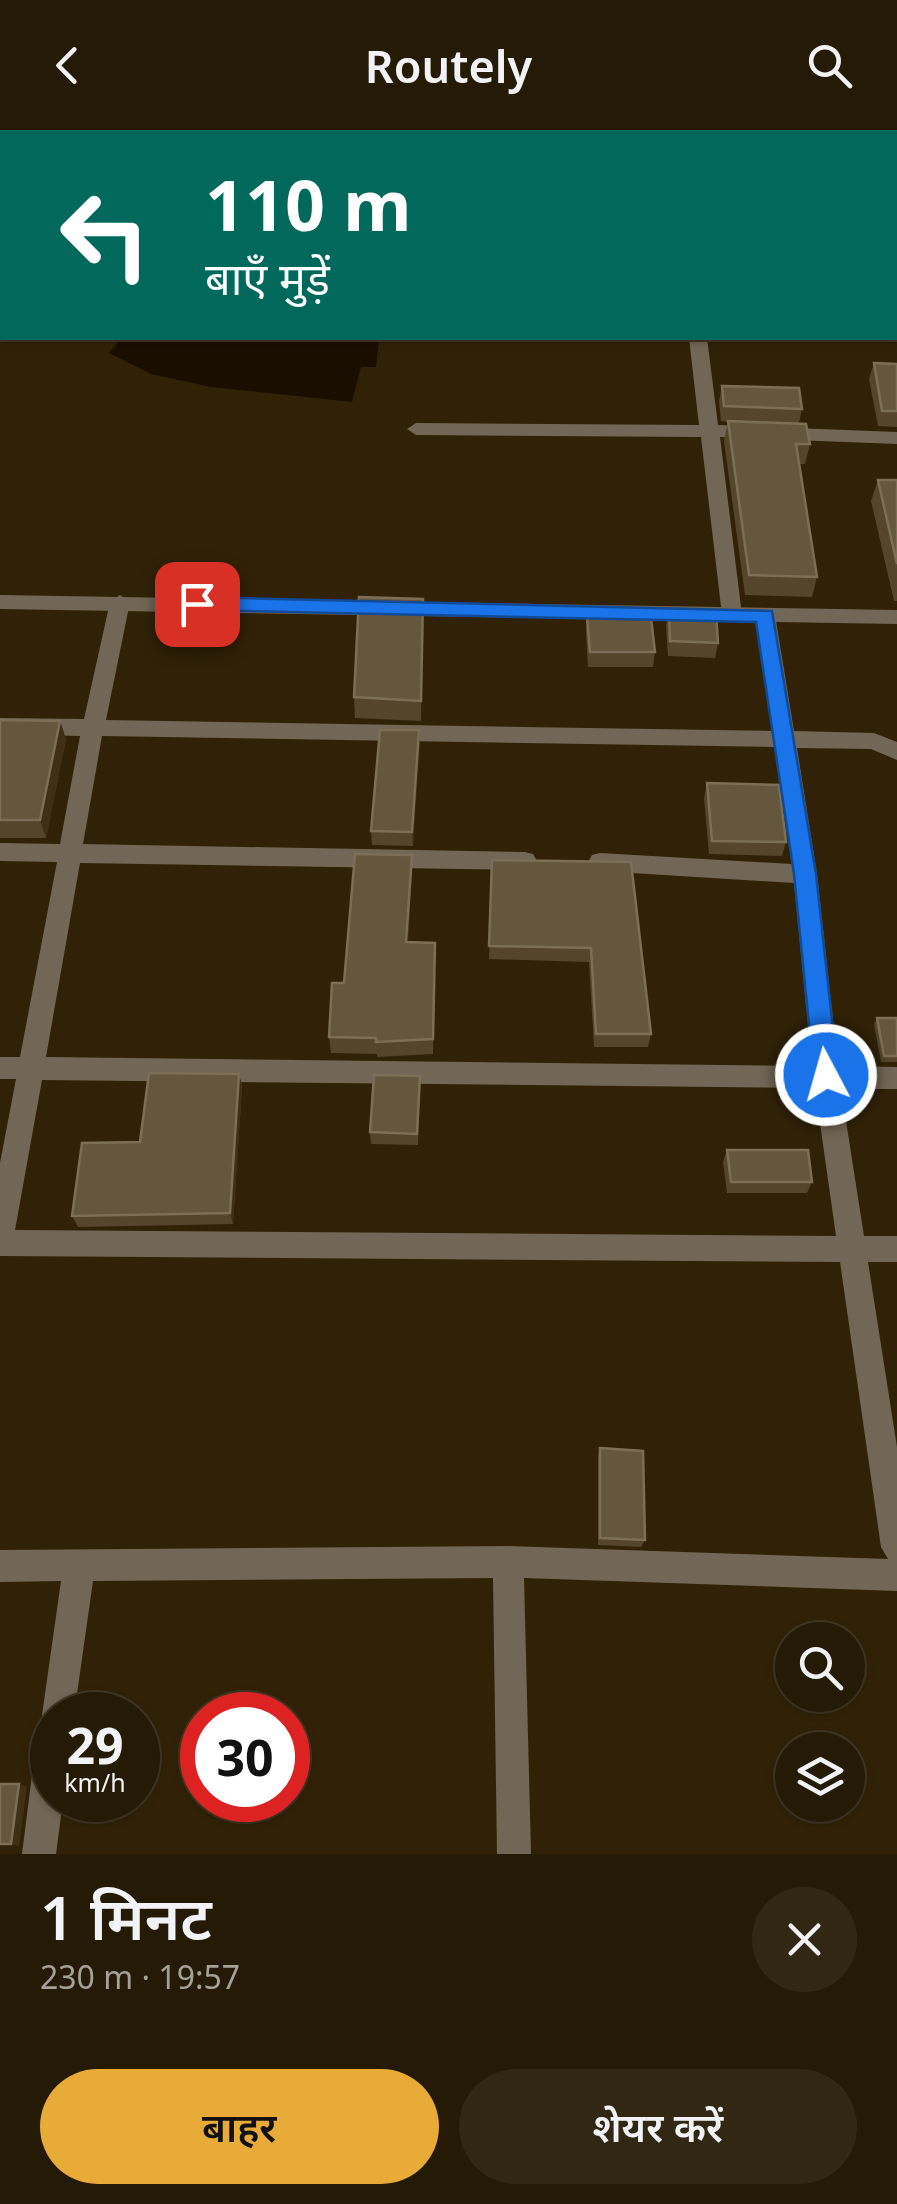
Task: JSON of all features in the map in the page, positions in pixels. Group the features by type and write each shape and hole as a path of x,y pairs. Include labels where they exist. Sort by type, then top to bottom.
{"street":[{"path":"698,340 732,615"},
{"path":"416,429 710,431 897,438"},
{"path":"0,602 897,617"},
{"path":"120,602 93,726 0,1240 897,1249"},
{"path":"765,616 805,874 826,1075 897,1547"},
{"path":"0,726 874,742 897,752"},
{"path":"0,852 564,862 805,874"},
{"path":"0,1068 897,1078"},
{"path":"508,1562 514,1854"},
{"path":"0,1566 508,1562 897,1575"},
{"path":"61,1692 79,1567"},
{"path":"38,1854 42,1822"}],"shaded area":[{"path":"119,340 379,340 376,367 361,367 352,402 211,387 151,374 109,353"}],"building":[{"path":"874,363 897,364 897,411 882,411"},
{"path":"722,386 799,388 802,409 724,406"},
{"path":"728,421 806,424 810,444 796,444 817,577 749,575"},
{"path":"878,480 897,480 897,564"},
{"path":"359,597 423,599 421,701 354,697"},
{"path":"669,611 716,613 718,643 670,641"},
{"path":"587,618 651,618 655,652 590,652"},
{"path":"0,720 60,721 40,820 0,820"},
{"path":"380,730 419,730 412,832 371,831"},
{"path":"707,783 779,785 786,842 712,841"},
{"path":"355,854 412,855 406,942 435,943 433,1039 376,1042 376,1038 329,1037 332,983 344,983"},
{"path":"492,860 631,862 651,1034 596,1034 591,948 489,946"},
{"path":"877,1018 897,1018 897,1056 884,1056"},
{"path":"149,1073 239,1074 230,1213 72,1216 82,1143 140,1142"},
{"path":"374,1075 420,1076 417,1134 370,1132"},
{"path":"727,1150 808,1150 812,1182 731,1182"},
{"path":"600,1448 643,1451 645,1540 600,1538"},
{"path":"0,1784 19,1784 11,1844 0,1844"}],"route":[{"path":"197,604 765,616 805,874 826,1075"}]}
